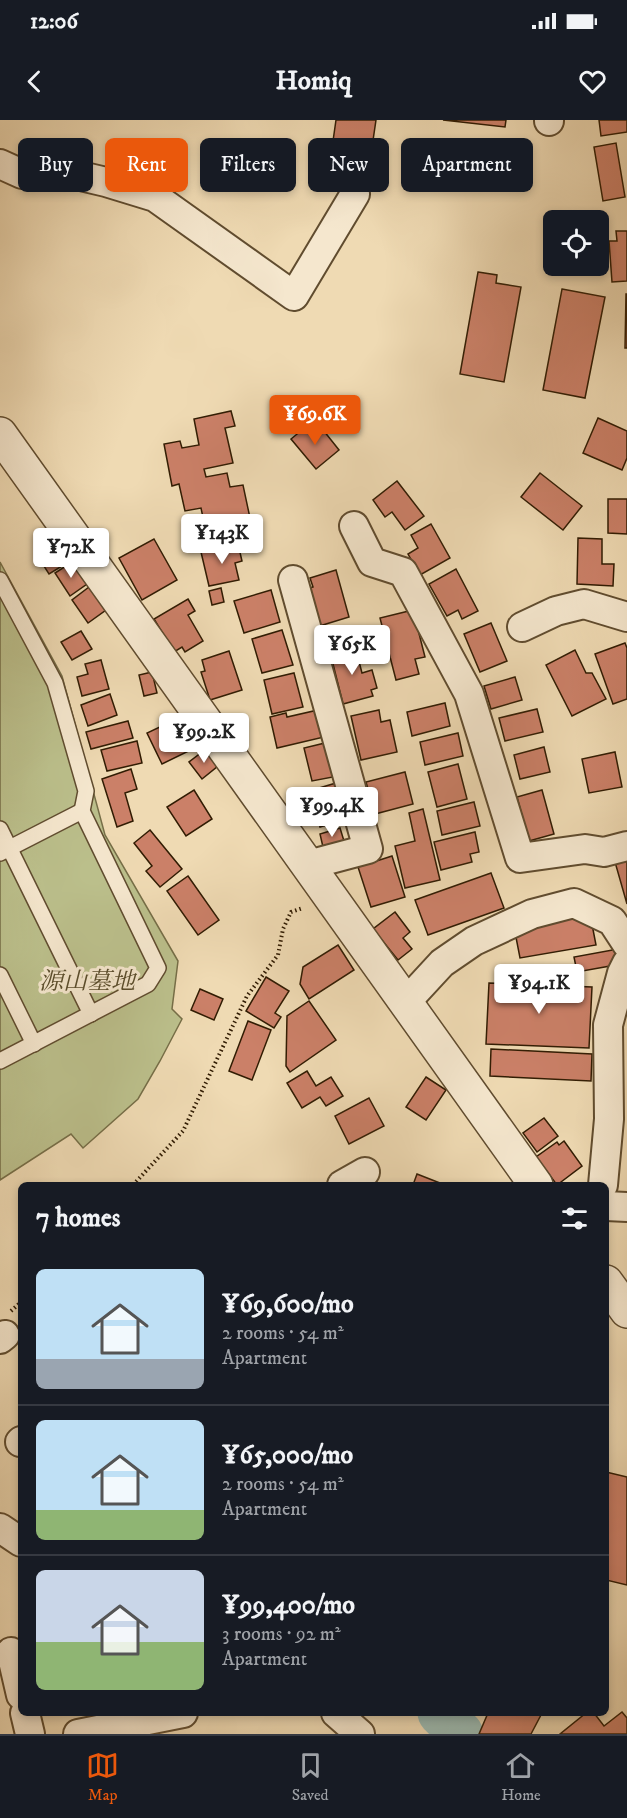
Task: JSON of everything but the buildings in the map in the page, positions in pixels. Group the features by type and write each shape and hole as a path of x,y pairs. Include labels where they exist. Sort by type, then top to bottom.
{"street":[{"path":"0,164 22,174 72,174 155,196 294,296 355,194"},
{"path":"0,434 534,1182"},
{"path":"354,526 372,562 403,572 469,694 510,862 585,849 604,852 627,846"},
{"path":"293,580 368,849 308,865"},
{"path":"522,627 556,610 584,604 627,617"},
{"path":"406,1002 442,963 474,941 532,914 573,903 612,921 627,944"},
{"path":"603,1182 609,1119 608,1025 622,973 627,963"},
{"path":"609,1206 627,1207"},
{"path":"609,1286 627,1311"},
{"path":"0,1528 18,1540"},
{"path":"11,1652 18,1682"},
{"path":"26,1716 30,1734"},
{"path":"78,1734 168,1716"},
{"path":"339,1716 360,1734"}],"lane":[{"path":"0,580 55,683 87,791 81,811 158,968 148,984 0,1061"},
{"path":"5,851 81,811"},
{"path":"0,829 5,851 91,1014"},
{"path":"0,975 34,1044"}],"path":[{"path":"136,1182 183,1131 247,996 278,955 283,929 291,912 331,898"}],"green space":[{"name":"源山墓地","path":"0,562 62,676 105,835 178,961 172,1009 182,1019 138,1099 83,1148 71,1134 0,1180"}],"waterway":[{"path":"443,1716 461,1734"}]}
